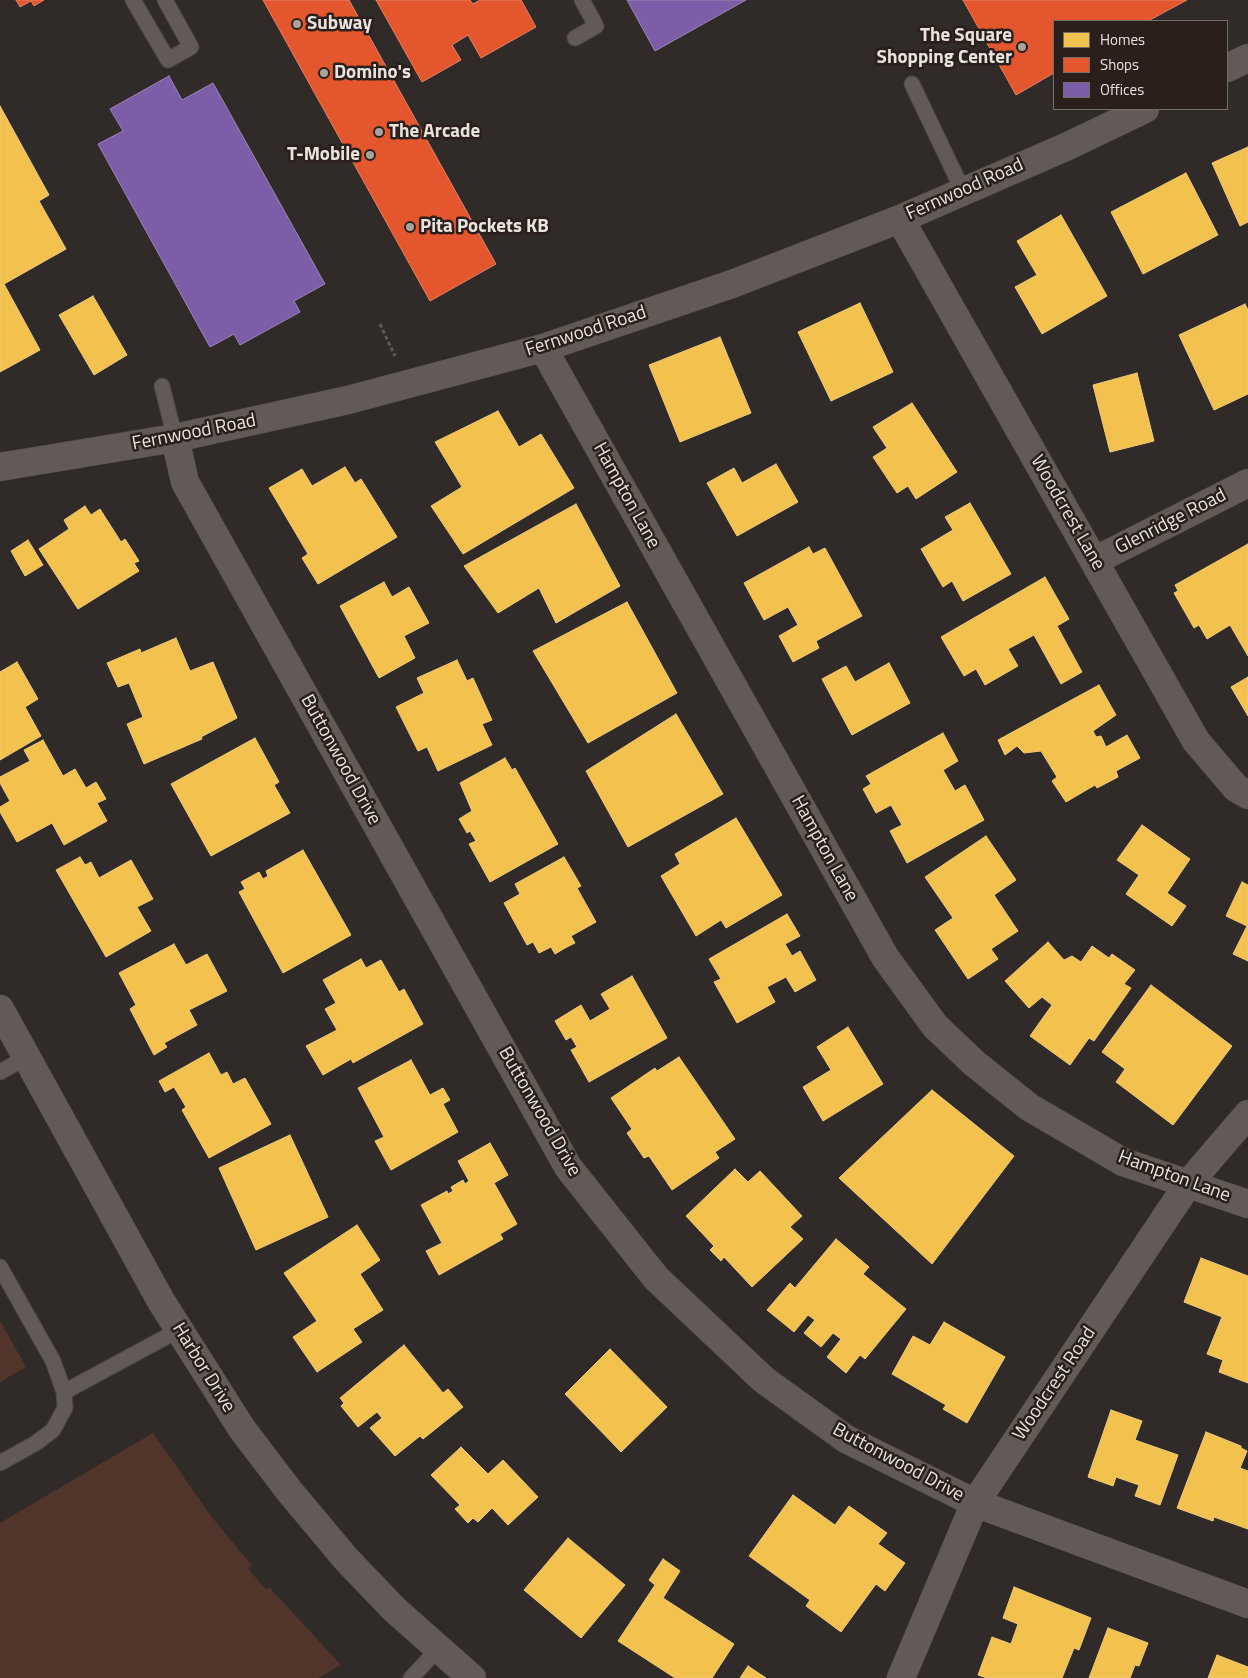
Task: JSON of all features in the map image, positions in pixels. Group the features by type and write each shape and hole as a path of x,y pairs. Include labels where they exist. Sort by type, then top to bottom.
{"street":[{"path":"1228,68 1248,58"},
{"name":"Fernwood Road","path":"0,467 175,438 348,400 543,348 732,284 900,219 1143,110"},
{"name":"Woodcrest Lane","path":"900,219 1196,741 1236,788 1248,795"},
{"name":"Hampton Lane","path":"543,348 885,957 935,1026 974,1063 1029,1107 1123,1162 1248,1204"},
{"name":"Buttonwood Drive","path":"175,438 185,482 568,1167 656,1278 764,1380 846,1439 976,1504 1248,1604"},
{"name":"Glenridge Road","path":"1094,561 1248,483"},
{"name":"Harbor Drive","path":"0,1009 179,1330 242,1429 290,1492 347,1560 395,1610 472,1678"},
{"name":"Woodcrest Road","path":"901,1678 976,1504 1188,1184 1248,1114"}],"lane":[{"path":"133,0 168,60 191,47 165,0"},
{"path":"575,38 596,26 582,0"},
{"path":"912,84 963,191"},
{"path":"162,386 175,438"},
{"path":"0,1072 27,1057"},
{"path":"0,1268 53,1361 64,1392 65,1408 53,1430 36,1443 0,1463"},
{"path":"64,1392 179,1330"},
{"path":"411,1678 438,1649"}],"shaded area":[{"path":"0,1321 26,1367 0,1382"},
{"path":"153,1433 211,1516 252,1566 248,1569 266,1589 270,1588 341,1665 318,1678 0,1678 0,1523"}],"building: Homes":[{"path":"0,106 49,195 39,201 66,249 4,284 40,350 0,372"},
{"path":"1248,147 1248,222 1240,226 1212,163"},
{"path":"1186,173 1218,235 1143,274 1111,212"},
{"path":"1061,215 1107,296 1042,334 1015,287 1037,275 1017,241"},
{"path":"93,296 127,355 94,375 59,315"},
{"path":"860,303 893,372 831,401 798,332"},
{"path":"1245,304 1248,310 1248,394 1214,410 1179,335"},
{"path":"720,337 751,413 680,442 649,365"},
{"path":"1137,373 1154,441 1110,452 1093,385"},
{"path":"912,403 957,472 916,499 908,486 897,493 873,457 887,448 873,427"},
{"path":"498,411 519,447 541,434 574,488 463,554 431,506 462,487 435,442"},
{"path":"776,464 798,502 737,536 707,483 734,468 742,483"},
{"path":"345,467 355,483 361,479 397,537 318,584 302,558 308,554 269,488 302,469 312,486"},
{"path":"970,503 1011,574 963,601 952,581 943,587 921,549 953,530 945,517"},
{"path":"576,504 620,586 556,623 539,588 498,613 464,566"},
{"path":"85,506 91,515 100,509 121,542 125,539 139,561 134,563 139,571 78,609 39,549 69,529 64,520"},
{"path":"28,540 43,565 25,576 11,551"},
{"path":"1248,544 1248,656 1230,625 1207,639 1199,625 1194,628 1174,593 1178,591 1175,585"},
{"path":"809,547 813,554 825,548 862,616 816,641 819,648 793,662 779,636 798,625 788,607 764,620 744,583"},
{"path":"1045,577 1069,619 1057,626 1082,672 1061,684 1034,635 1008,649 1018,666 985,685 976,669 964,676 941,637"},
{"path":"384,582 392,597 409,587 429,623 404,636 415,658 379,678 340,606"},
{"path":"627,602 677,693 588,743 533,651"},
{"path":"176,638 190,671 213,662 237,718 201,737 202,739 144,764 127,724 143,717 129,683 118,687 107,663 140,649 141,653"},
{"path":"457,660 467,681 473,678 492,720 482,724 492,745 438,771 427,747 418,751 396,707 424,693 417,678"},
{"path":"17,662 38,699 25,707 41,736 0,760 0,672"},
{"path":"889,663 910,703 852,735 822,679 846,666 855,682"},
{"path":"1248,677 1248,716 1231,687"},
{"path":"1099,685 1116,715 1093,731 1096,737 1101,736 1106,747 1127,735 1140,758 1116,771 1118,777 1097,788 1095,785 1066,802 1052,781 1057,777 1041,751 1024,753 1017,746 1005,755 998,740"},
{"path":"676,714 723,794 628,847 586,771"},
{"path":"943,733 958,761 943,770 955,791 965,785 984,820 907,863 890,831 902,825 891,805 876,813 863,789 871,784 866,776"},
{"path":"255,738 279,782 274,785 290,813 211,856 171,784"},
{"path":"43,740 63,776 75,769 86,788 96,782 106,799 97,803 107,821 64,845 52,823 17,842 0,812 0,807 10,801 0,783 0,777 30,761 24,750"},
{"path":"505,758 512,770 515,768 558,844 490,882 469,844 476,841 470,831 467,833 459,819 472,811 460,783"},
{"path":"736,818 782,895 726,928 721,920 696,936 661,876 680,864 675,854"},
{"path":"1142,825 1190,859 1167,893 1186,906 1172,926 1126,894 1139,875 1117,860"},
{"path":"986,836 1016,880 994,895 1018,931 991,949 998,959 968,979 935,930 953,918 925,877"},
{"path":"303,850 351,935 283,973 239,892 245,889 241,882 259,872 263,879 268,876 266,871"},
{"path":"80,857 85,865 91,862 99,878 131,860 153,899 137,907 151,931 106,957 56,870"},
{"path":"564,857 581,886 577,888 596,922 571,936 575,943 555,954 551,947 539,953 533,942 527,945 504,903 520,894 515,884"},
{"path":"1242,882 1248,885 1248,961 1233,954 1247,926 1226,916"},
{"path":"787,914 800,936 785,944 792,956 800,951 816,980 795,992 786,977 767,987 775,1002 737,1023 714,982 721,979 709,959"},
{"path":"1048,942 1064,960 1072,956 1081,962 1092,946 1109,958 1112,954 1135,970 1124,984 1131,988 1094,1041 1089,1038 1070,1065 1030,1036 1052,1005 1042,997 1029,1008 1005,981"},
{"path":"174,944 186,965 207,954 227,991 189,1010 197,1025 164,1043 167,1047 154,1055 130,1009 136,1005 119,973"},
{"path":"361,959 366,968 381,960 399,992 404,989 423,1024 353,1063 351,1059 323,1075 306,1046 337,1030 325,1009 336,1003 323,980"},
{"path":"632,976 667,1038 589,1082 571,1050 577,1047 571,1037 566,1040 555,1021 581,1005 590,1021 610,1009 601,994"},
{"path":"1151,985 1232,1046 1173,1125 1116,1082 1125,1069 1102,1052"},
{"path":"848,1027 883,1084 823,1121 803,1087 831,1070 817,1047"},
{"path":"209,1053 221,1075 227,1072 233,1084 245,1078 271,1124 209,1158 182,1110 186,1107 174,1087 165,1092 159,1081"},
{"path":"679,1057 735,1139 715,1152 719,1158 672,1190 649,1156 644,1158 627,1133 632,1129 611,1098 655,1068 657,1071"},
{"path":"411,1060 430,1095 443,1088 450,1100 443,1104 458,1132 391,1170 375,1141 384,1137 358,1088"},
{"path":"932,1090 1014,1156 932,1264 839,1178"},
{"path":"290,1135 328,1217 256,1250 219,1168"},
{"path":"490,1143 508,1175 494,1183 517,1224 500,1234 503,1239 439,1275 426,1251 442,1243 421,1205 447,1191 448,1194 453,1191 451,1187 463,1180 465,1184 469,1181 458,1161"},
{"path":"735,1169 748,1182 760,1171 802,1216 790,1227 803,1239 752,1287 724,1257 721,1261 710,1250 714,1246 686,1216"},
{"path":"357,1225 380,1260 360,1274 383,1310 353,1329 362,1342 317,1372 293,1337 317,1321 284,1273"},
{"path":"836,1239 869,1267 863,1274 906,1309 865,1359 860,1355 846,1373 827,1357 841,1339 833,1333 821,1347 804,1333 815,1320 808,1315 794,1332 767,1310 790,1283 795,1288"},
{"path":"1201,1258 1248,1276 1248,1383 1219,1372 1223,1360 1207,1354 1222,1317 1184,1302"},
{"path":"944,1322 1005,1357 967,1423 943,1409 946,1405 892,1374 913,1336 930,1345"},
{"path":"404,1345 443,1393 448,1389 463,1407 423,1439 420,1436 395,1456 370,1428 382,1418 377,1412 358,1427 341,1406 344,1403 340,1398"},
{"path":"610,1349 667,1407 621,1452 565,1394"},
{"path":"1111,1410 1142,1421 1135,1440 1178,1455 1160,1505 1135,1496 1139,1485 1116,1477 1113,1486 1088,1477"},
{"path":"1206,1432 1241,1446 1241,1448 1247,1451 1240,1468 1248,1471 1248,1529 1214,1517 1213,1521 1177,1508"},
{"path":"461,1447 488,1474 503,1460 538,1497 508,1525 492,1508 478,1522 473,1518 468,1523 455,1509 460,1505 431,1475"},
{"path":"793,1495 835,1525 849,1506 887,1533 878,1544 905,1563 885,1591 876,1584 841,1632 806,1606 810,1600 749,1556"},
{"path":"568,1538 625,1585 581,1638 524,1590"},
{"path":"663,1559 680,1571 663,1598 734,1644 712,1678 675,1678 618,1641 655,1585 649,1580"},
{"path":"1014,1587 1091,1618 1079,1650 1074,1648 1062,1678 987,1678 978,1675 992,1637 1011,1644 1018,1624 1003,1618"},
{"path":"1108,1628 1148,1643 1139,1666 1135,1665 1130,1678 1089,1678"},
{"path":"1217,1655 1248,1667 1248,1678 1208,1678"},
{"path":"748,1666 766,1678 740,1678"}],"building: Shops":[{"path":"16,0 44,0 34,6 31,1 20,7"},
{"name":"The Arcade","path":"263,0 349,0 496,264 430,301"},
{"path":"376,0 470,0 473,4 480,0 521,0 536,27 481,58 468,35 452,45 461,60 422,82"},
{"name":"The Square Shopping Center","path":"963,0 1187,0 1150,20 1053,20 1053,74 1016,95"}],"building: Offices":[{"path":"627,0 746,0 655,51"},
{"path":"169,76 182,100 213,83 325,284 294,301 300,312 240,345 234,334 210,347 98,144 123,131 110,109"}],"place":[{"name":"Subway","path":"297,24"},
{"name":"The Square Shopping Center","path":"1022,47"},
{"name":"Domino's","path":"324,73"},
{"name":"The Arcade","path":"379,132"},
{"name":"T-Mobile","path":"370,155"},
{"name":"Pita Pockets KB","path":"410,227"}]}
